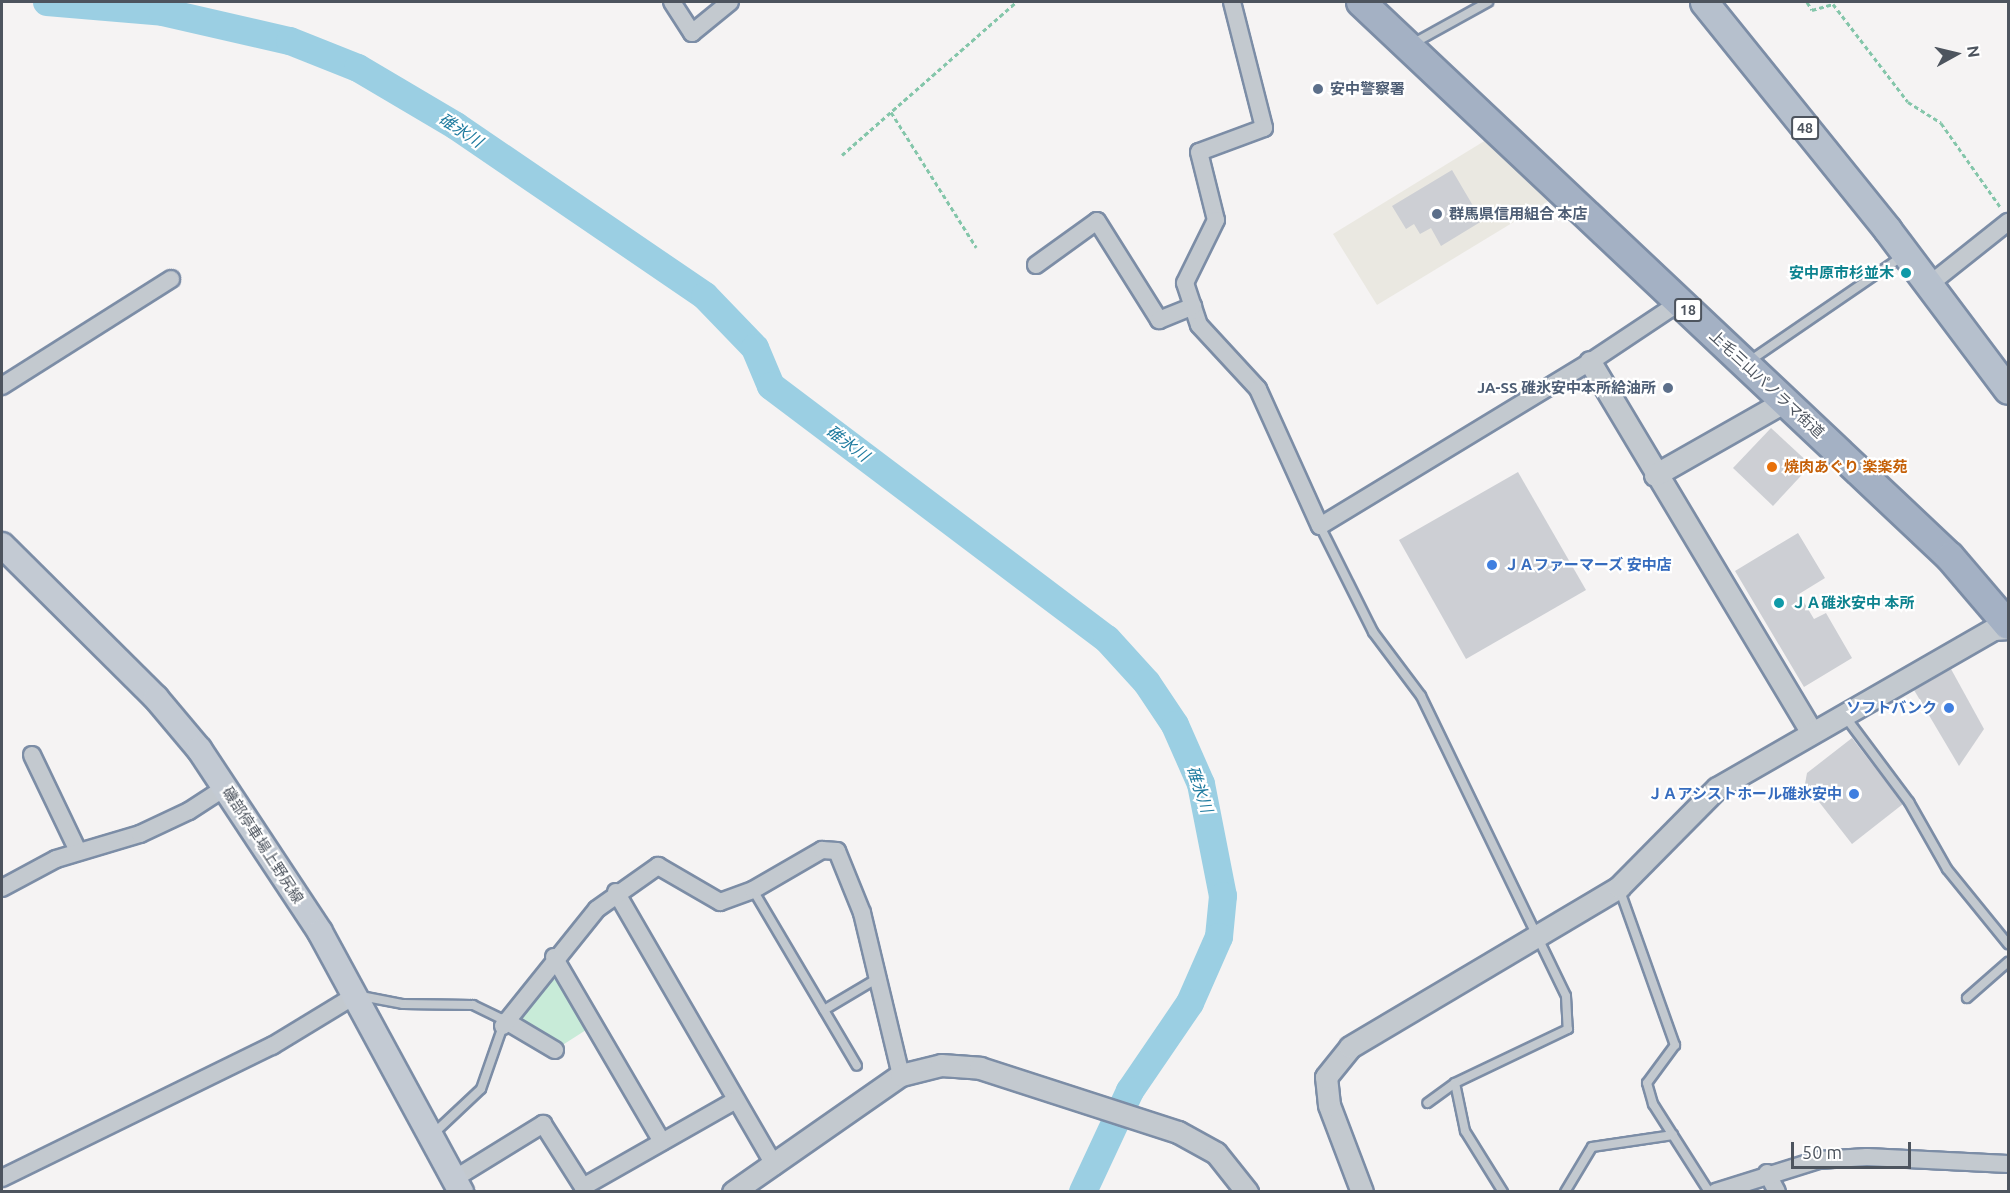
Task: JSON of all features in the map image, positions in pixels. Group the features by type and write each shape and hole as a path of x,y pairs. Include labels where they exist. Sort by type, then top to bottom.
{"highway":[{"name":"上毛三山パノラマ街道","path":"1361,2 1950,557 2008,626"}],"main road":[{"name":"48","path":"1704,2 1930,284 2008,390"},
{"name":"磯部停車場上野尻線","path":"2,544 156,698 226,787 357,995 457,1185"}],"street":[{"path":"672,2 692,33 730,2"},
{"path":"1232,2 1264,128 1198,152 1216,220 1186,273 1192,306 1199,325 1258,389 1320,526 1590,362 1680,302"},
{"path":"1930,284 2005,216"},
{"path":"1036,266 1097,220 1159,320 1192,306"},
{"path":"2,386 171,279"},
{"path":"1590,362 1655,475 1812,733"},
{"path":"1655,475 1785,401"},
{"path":"1362,1191 1329,1106 1326,1077 1336,1059 1619,887 1717,788 1994,629 2008,626"},
{"path":"32,755 78,851"},
{"path":"2,888 78,851 140,834 226,787"},
{"path":"555,1050 504,1023 554,957 616,892 658,866 720,902 753,890 822,850 837,851 862,913 901,1075"},
{"path":"616,892 775,1166"},
{"path":"554,957 662,1142"},
{"path":"2,1179 272,1046 357,995"},
{"path":"733,1191 775,1166 901,1075 941,1065 980,1068 1178,1132 1216,1153 1246,1191"},
{"path":"457,1185 543,1124 583,1187 736,1100"},
{"path":"1716,1191 1767,1173 1818,1160 1867,1157 2008,1164"},
{"path":"1767,1173 1777,1191"}],"lane":[{"path":"1409,46 1488,2"},
{"path":"1745,364 1906,254"},
{"path":"1320,526 1373,632 1421,696 1454,772 1540,935 1566,996 1568,1029 1455,1083 1427,1103"},
{"path":"1844,715 1909,802 1947,868 2008,944"},
{"path":"1619,887 1675,1045 1647,1083 1653,1104 1708,1191"},
{"path":"753,890 857,1066"},
{"path":"1967,998 2008,962"},
{"path":"824,1010 878,978"},
{"path":"357,995 403,1004 472,1005 504,1023 481,1089 431,1136"},
{"path":"1455,1083 1465,1131 1503,1191"},
{"path":"1565,1191 1592,1147 1673,1135"}],"path":[{"path":"842,155 1016,2"},
{"path":"1807,2 1812,10 1834,3 1908,102 1941,123 2005,216"},
{"path":"891,112 976,247"}],"shaded area":[{"path":"1486,140 1550,200 1377,305 1333,234"}],"green space":[{"path":"547,979 558,980 586,1030 561,1046 523,1027 521,1015"}],"building":[{"name":"群馬県信用組合 本店","path":"1452,170 1482,221 1441,246 1431,228 1420,234 1414,224 1406,229 1392,206"},
{"name":"焼肉あぐり 楽楽苑","path":"1771,428 1811,465 1773,506 1733,468"},
{"name":"ＪＡファーマーズ 安中店","path":"1518,472 1586,590 1466,659 1399,540"},
{"name":"ＪＡ碓氷安中 本所","path":"1798,533 1825,578 1799,594 1814,619 1826,613 1852,658 1804,687 1735,571"},
{"name":"ソフトバンク","path":"1951,669 1984,729 1959,766 1914,690"},
{"name":"ＪＡアシストホール碓氷安中","path":"1852,738 1903,804 1852,844 1805,784 1807,773"}],"waterway":[{"name":"碓氷川","path":"47,2 163,12 290,41 358,68 456,126 705,296 755,348 771,386 1107,639 1147,683 1175,725 1201,784 1223,896 1219,937 1190,1003 1130,1091 1083,1192"}],"place":[{"name":"安中警察署","path":"1318,89"},
{"name":"群馬県信用組合 本店","path":"1437,214"},
{"name":"安中原市杉並木","path":"1906,273"},
{"name":"JA-SS 碓氷安中本所給油所","path":"1668,388"},
{"name":"焼肉あぐり 楽楽苑","path":"1772,467"},
{"name":"ＪＡファーマーズ 安中店","path":"1492,565"},
{"name":"ＪＡ碓氷安中 本所","path":"1779,603"},
{"name":"ソフトバンク","path":"1949,708"},
{"name":"ＪＡアシストホール碓氷安中","path":"1854,794"}]}
